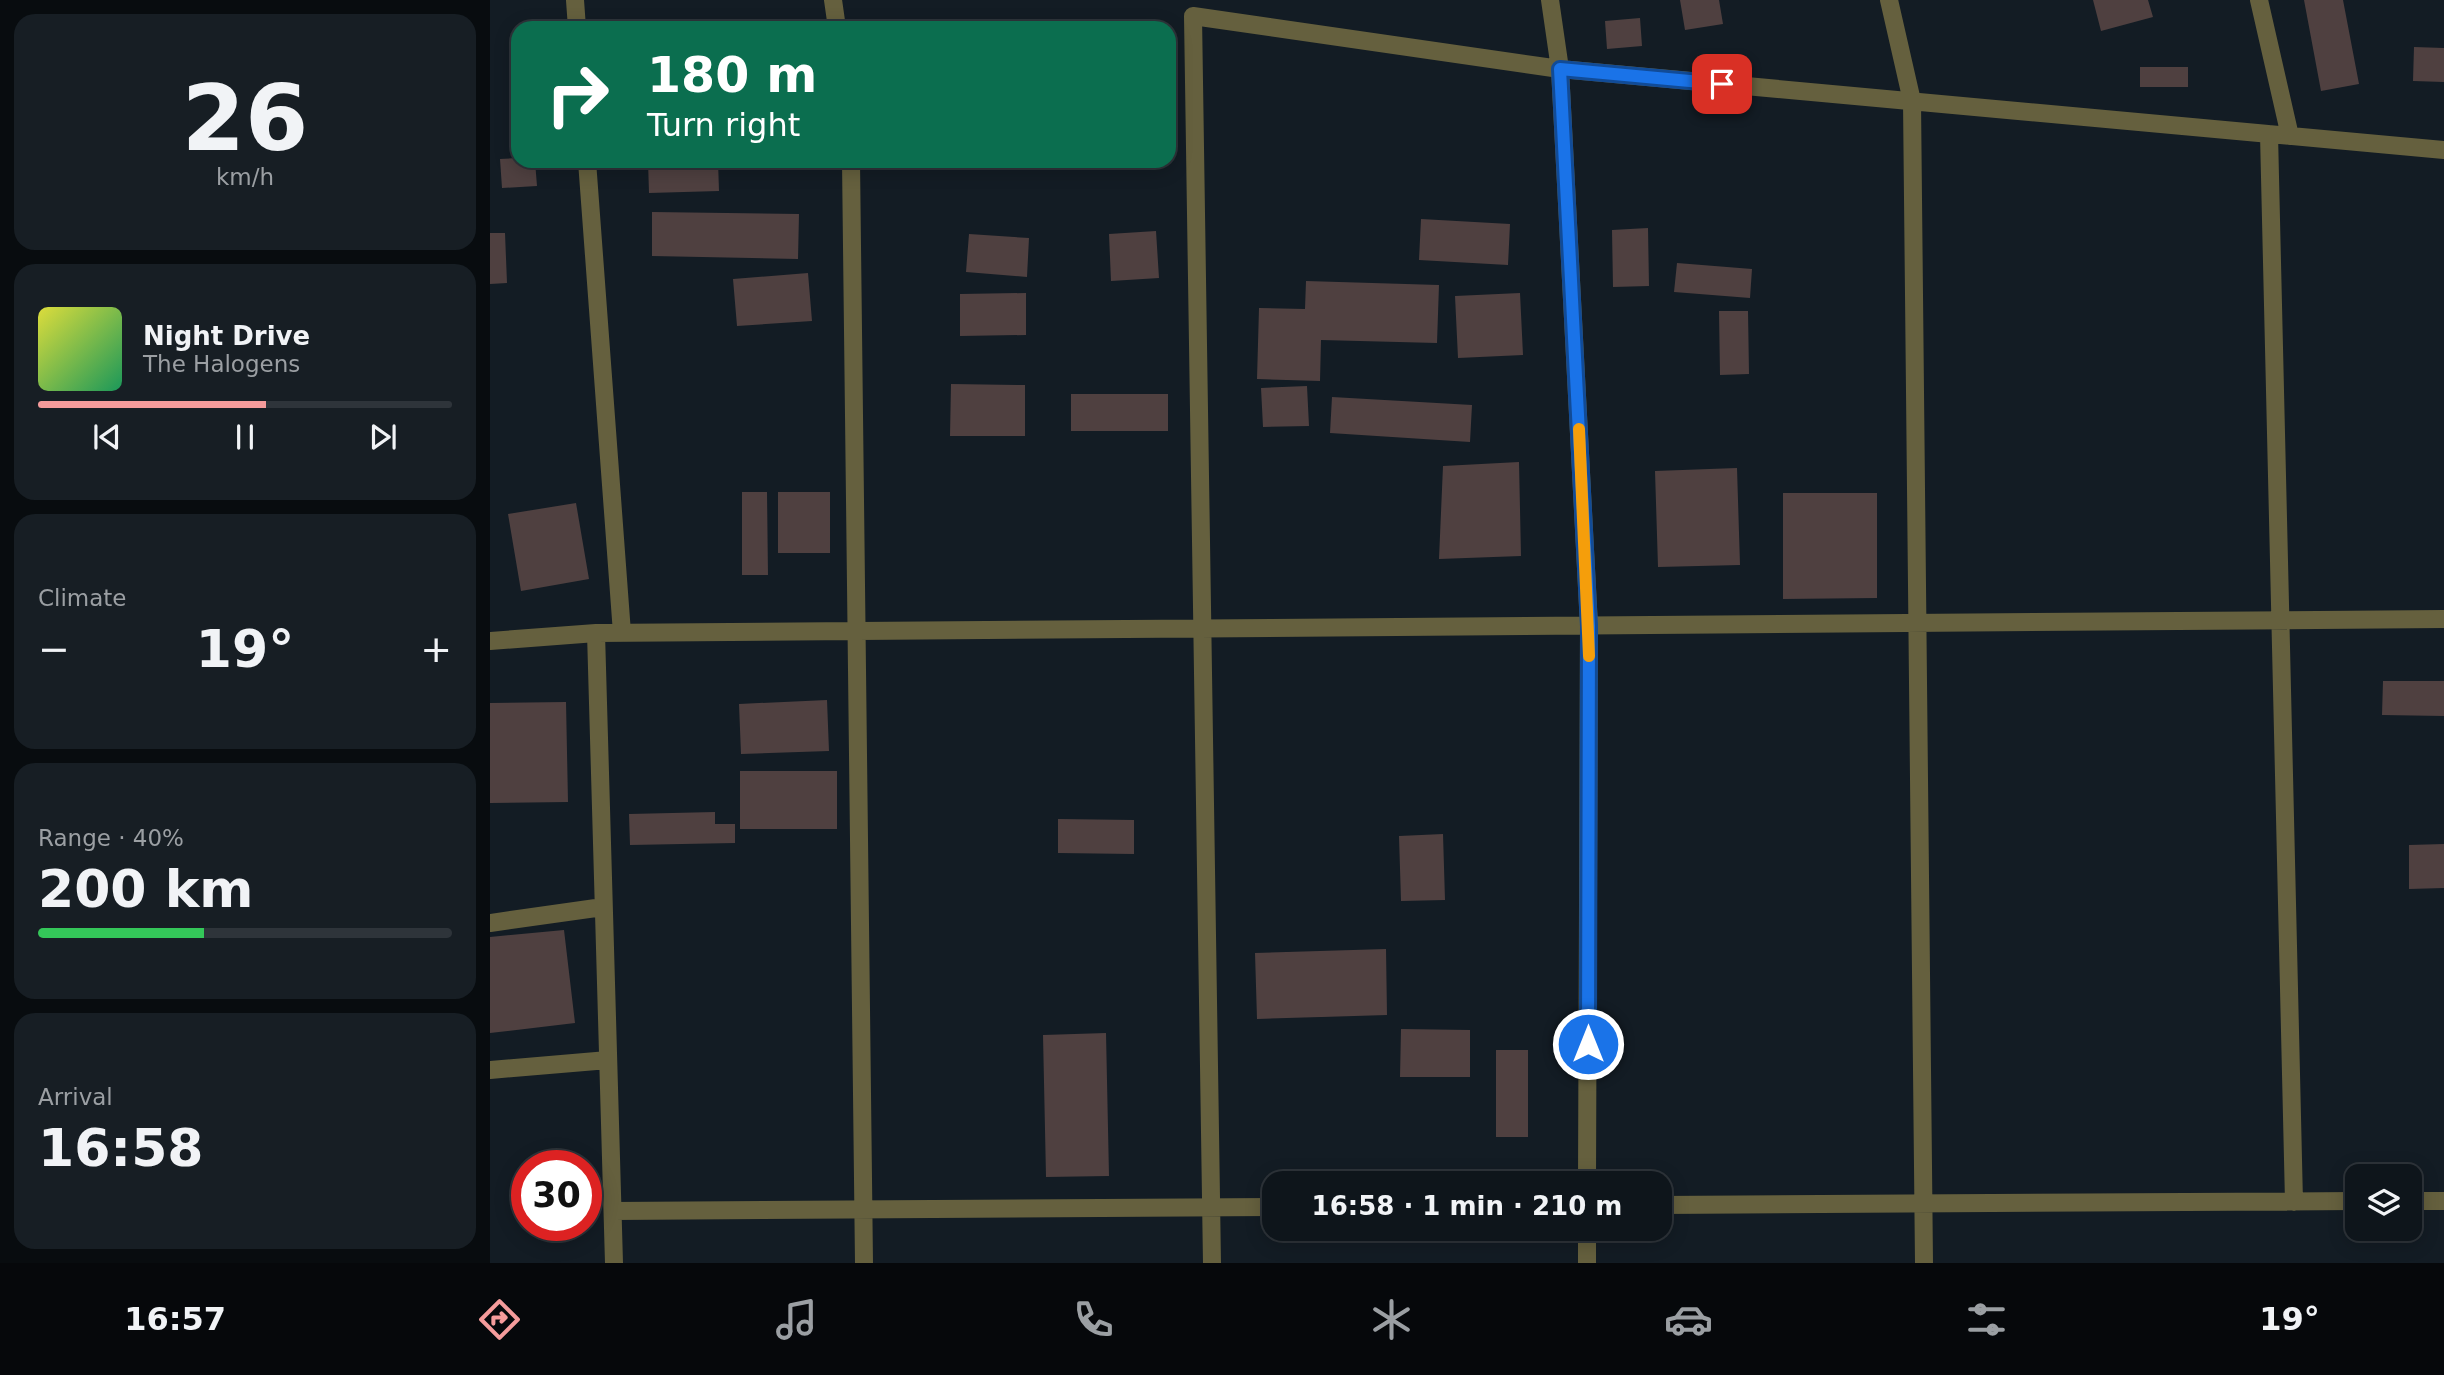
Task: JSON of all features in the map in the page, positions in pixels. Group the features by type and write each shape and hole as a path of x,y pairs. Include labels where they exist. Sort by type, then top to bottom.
{"street":[{"path":"575,0 576,21"},
{"path":"833,0 836,21"},
{"path":"1550,0 1560,69 1589,626 1587,1171"},
{"path":"1889,0 1912,101 1924,1263"},
{"path":"2259,0 2290,136"},
{"path":"1212,1263 1193,16 1560,69 2444,150"},
{"path":"2269,134 2294,1202"},
{"path":"588,168 622,633"},
{"path":"851,168 864,1263"},
{"path":"490,641 596,633 2444,619"},
{"path":"596,633 614,1263"},
{"path":"490,923 603,907"},
{"path":"490,1070 608,1060"},
{"path":"1672,1205 2345,1201"},
{"path":"2422,1201 2444,1201"},
{"path":"613,1211 1262,1207"},
{"path":"1587,1241 1587,1263"}],"building":[{"path":"1680,0 1719,0 1723,24 1685,30"},
{"path":"2093,0 2148,0 2153,17 2101,31"},
{"path":"2304,0 2343,0 2359,84 2321,91"},
{"path":"1640,18 1642,46 1607,49 1605,21"},
{"path":"2414,47 2444,48 2444,82 2413,81"},
{"path":"2140,67 2188,67 2188,87 2140,87"},
{"path":"511,158 511,168 536,168 537,186 502,188 500,159"},
{"path":"648,168 718,168 719,191 649,193"},
{"path":"652,212 799,214 798,259 652,256"},
{"path":"1421,219 1510,224 1508,265 1419,260"},
{"path":"1648,228 1649,286 1613,287 1612,230"},
{"path":"1156,231 1159,278 1111,281 1109,234"},
{"path":"490,233 505,233 507,283 490,284"},
{"path":"969,234 1029,238 1027,277 966,272"},
{"path":"1677,263 1752,269 1750,298 1674,292"},
{"path":"808,273 812,321 737,326 733,279"},
{"path":"1306,281 1439,285 1437,343 1321,340 1320,381 1257,379 1259,308 1305,309"},
{"path":"1026,293 1026,335 960,336 960,294"},
{"path":"1520,293 1523,355 1458,358 1455,296"},
{"path":"1719,311 1748,311 1749,374 1720,375"},
{"path":"951,384 1025,385 1025,436 950,436"},
{"path":"1307,386 1309,426 1263,427 1261,388"},
{"path":"1071,394 1168,394 1168,431 1071,431"},
{"path":"1332,397 1472,405 1470,442 1330,433"},
{"path":"1519,462 1521,556 1439,559 1443,466"},
{"path":"1737,468 1740,565 1658,567 1655,471"},
{"path":"742,492 767,492 768,575 742,575"},
{"path":"778,492 830,492 830,553 778,553"},
{"path":"1783,493 1877,493 1877,598 1783,599"},
{"path":"576,503 589,579 521,591 508,514"},
{"path":"2383,681 2444,681 2444,716 2382,715"},
{"path":"827,700 829,751 741,754 739,704"},
{"path":"566,702 568,802 490,803 490,703"},
{"path":"740,771 837,771 837,829 740,829"},
{"path":"715,812 715,824 735,824 735,843 630,845 629,814"},
{"path":"1058,819 1134,820 1134,854 1058,853"},
{"path":"1443,834 1445,900 1401,901 1399,836"},
{"path":"2444,844 2444,888 2409,889 2409,845"},
{"path":"564,930 575,1023 490,1033 490,937"},
{"path":"1386,949 1387,1015 1257,1019 1255,953"},
{"path":"1401,1029 1470,1030 1470,1077 1400,1077"},
{"path":"1106,1033 1109,1176 1046,1177 1043,1035"},
{"path":"1496,1050 1528,1050 1528,1137 1496,1137"}],"slow traffic":[{"path":"1579,429 1589,656"}],"route":[{"path":"1588,1044 1589,626 1560,69 1722,84"}]}
